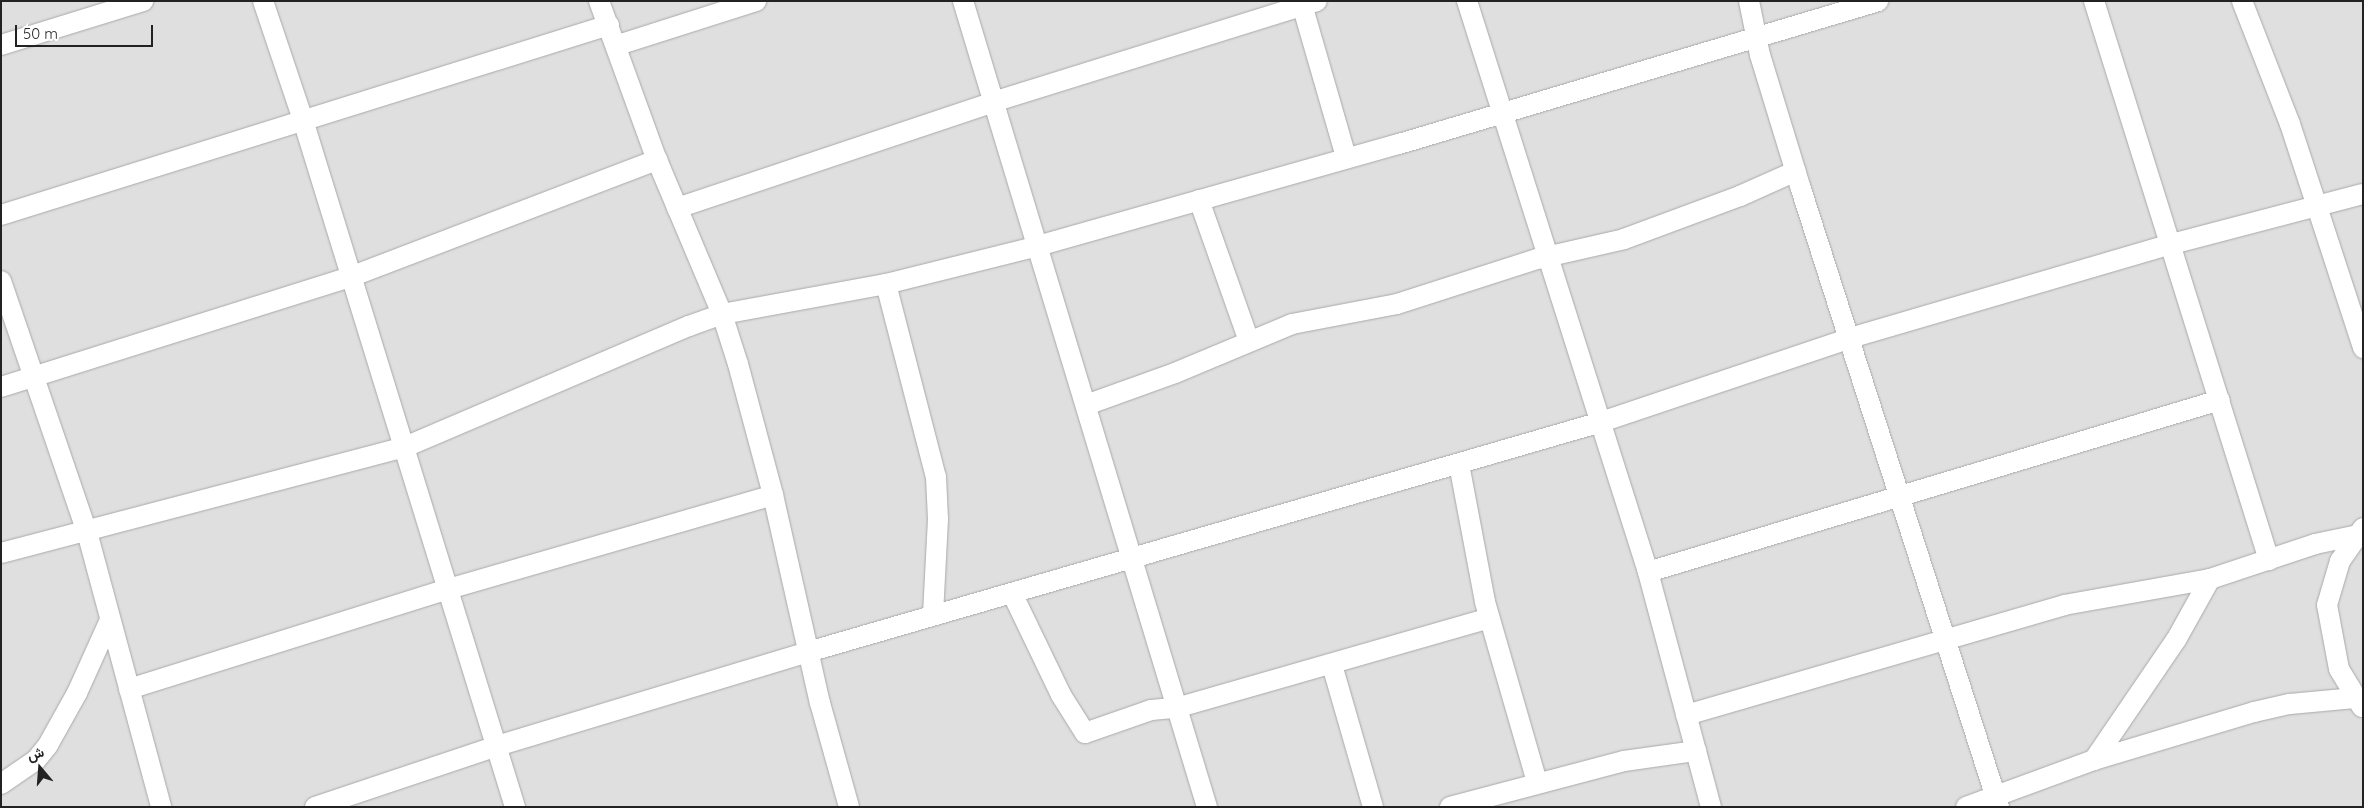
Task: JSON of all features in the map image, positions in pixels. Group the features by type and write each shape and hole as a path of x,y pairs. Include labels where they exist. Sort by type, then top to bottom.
{"street":[{"path":"1,46 143,1"},
{"path":"263,1 303,120 515,807"},
{"path":"599,1 618,45 657,160 722,314 773,495 808,652 849,807"},
{"path":"618,45 756,1"},
{"path":"963,1 992,102 1038,246 1207,807"},
{"path":"1467,1 1648,572 1711,807"},
{"path":"1749,1 1754,36 1997,802"},
{"path":"1,553 87,532 405,447 689,326 722,314 886,284 1038,246 1878,1"},
{"path":"2094,1 2172,244 2269,560"},
{"path":"2242,1 2265,56 2317,204 2363,348"},
{"path":"677,208 992,102 1307,3 1346,157"},
{"path":"1,215 610,25"},
{"path":"1,387 350,277 657,160"},
{"path":"1086,405 1175,374 1292,324 1429,295 1548,255 1589,248 1654,229 1796,170"},
{"path":"315,807 497,746 808,652 1601,422 1850,338 2172,244 2317,204 2363,194"},
{"path":"1199,200 1249,341"},
{"path":"1,281 32,377 87,532 109,622 161,807"},
{"path":"886,284 936,477 938,519 933,615"},
{"path":"1648,572 2220,400"},
{"path":"1459,464 1489,618 1537,782"},
{"path":"129,690 448,589 773,495"},
{"path":"1686,715 1945,638 2091,598 2210,579 2362,532"},
{"path":"1966,807 1997,802 2094,760 2254,712 2290,704 2359,703 2339,669 2327,605 2340,561 2362,532"},
{"path":"2094,760 2176,640 2210,579"},
{"path":"1012,593 1061,694 1084,732 1091,733 1150,710 1176,708 1332,665 1489,618"},
{"path":"1,784 36,760 48,745 76,693 109,622"},
{"path":"1332,665 1373,807"},
{"path":"1450,807 1537,782 1624,761 1696,751"}],"shaded area":[{"path":"1,1 2363,1 2363,807 1,807"}]}
